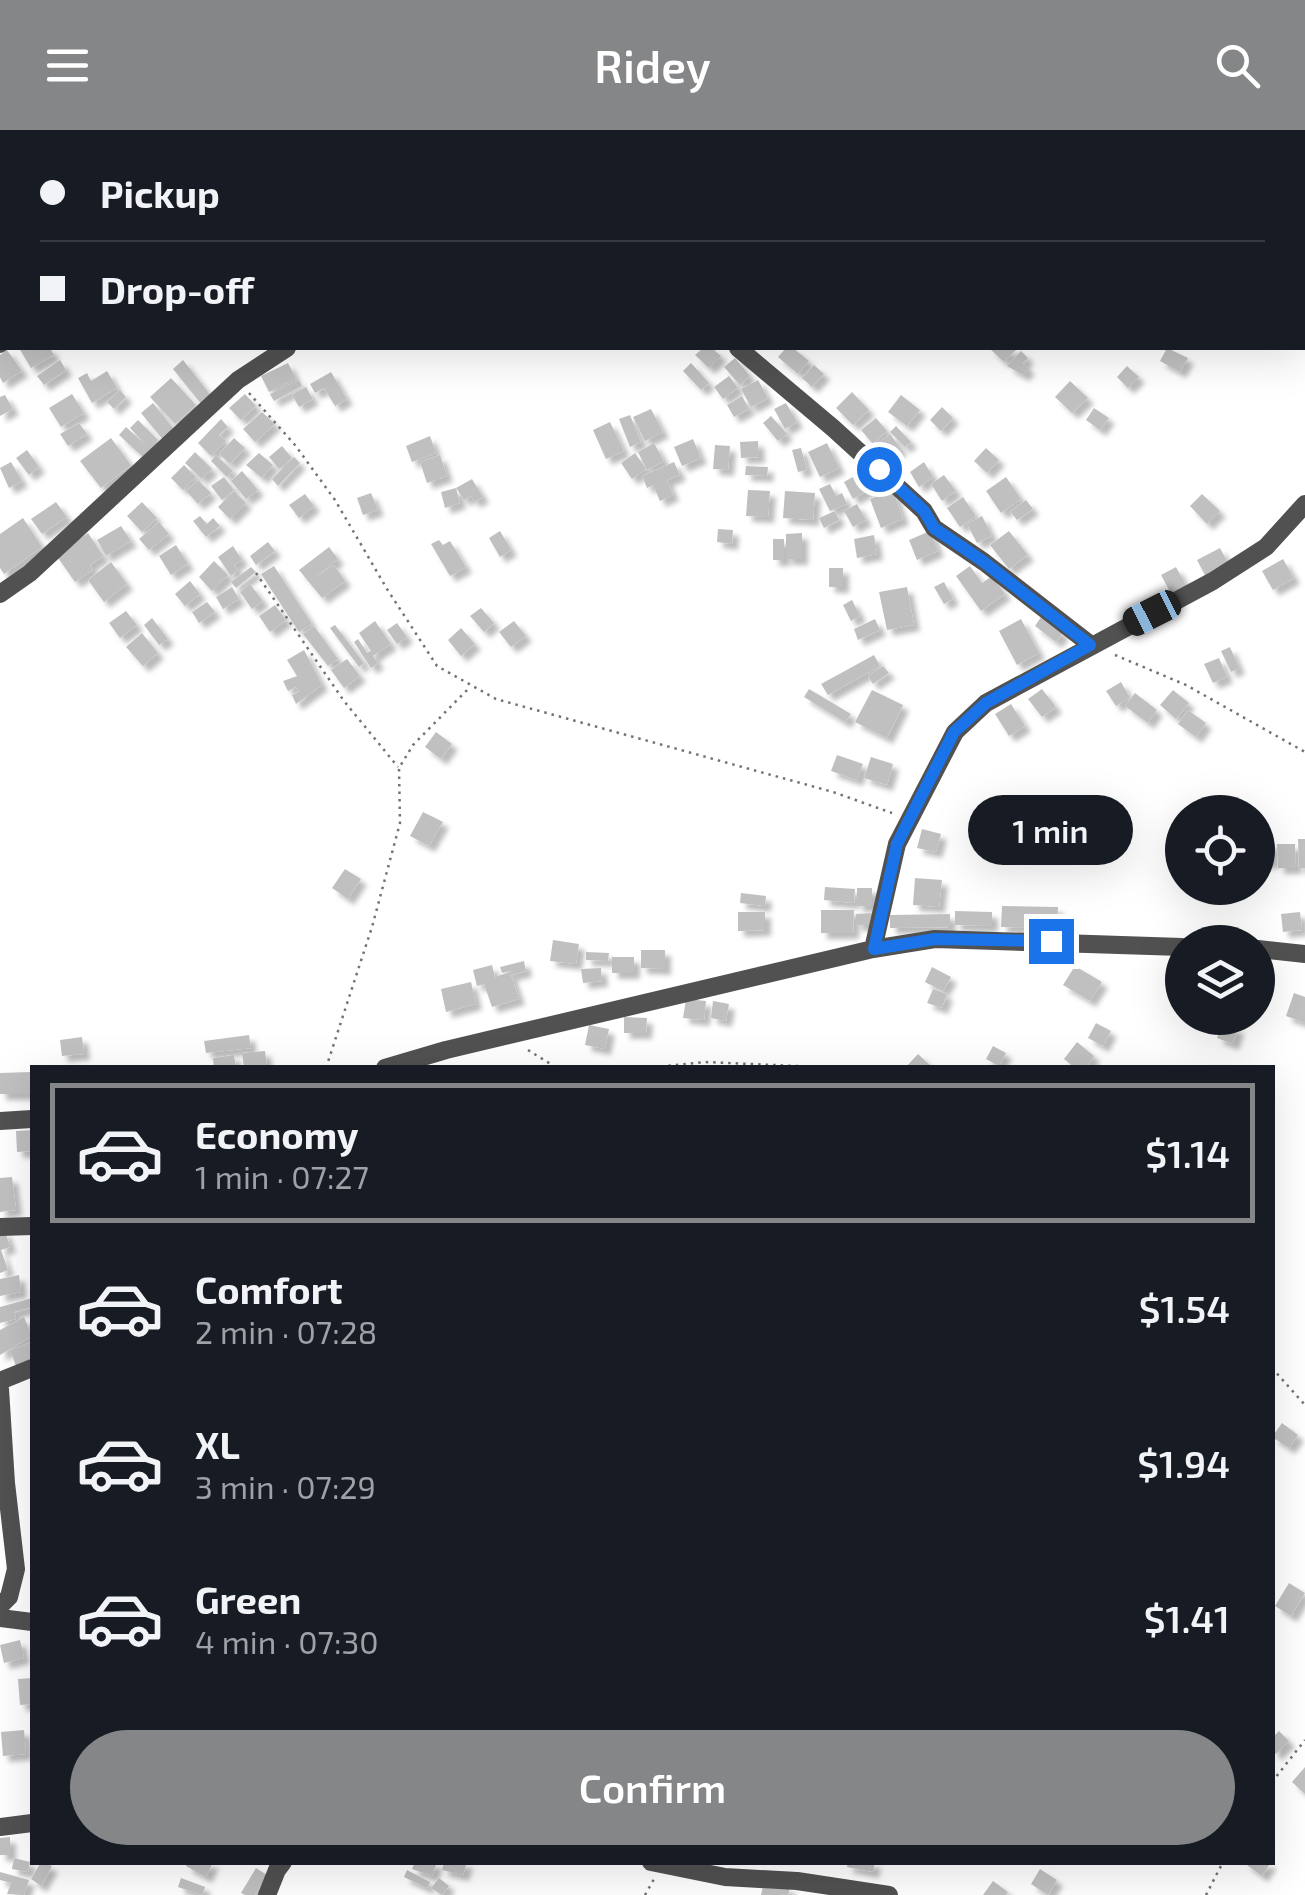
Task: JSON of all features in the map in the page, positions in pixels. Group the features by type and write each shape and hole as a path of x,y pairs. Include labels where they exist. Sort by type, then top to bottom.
{"street":[{"path":"0,594 30,573 238,380 283,350"},
{"path":"740,350 872,463 924,511 934,528 1090,645"},
{"path":"874,949 897,844 954,732 986,703 1213,581 1266,547 1305,504"},
{"path":"396,1065 874,949 935,939 1165,946"},
{"path":"1275,951 1305,954"},
{"path":"0,1121 30,1118"},
{"path":"0,1227 30,1226"},
{"path":"0,1606 9,1597 16,1569 0,1385 30,1369"},
{"path":"0,1618 30,1622"},
{"path":"0,1827 30,1823"},
{"path":"267,1895 280,1865"},
{"path":"667,1865 725,1877 797,1881 890,1895"}],"path":[{"path":"238,380 295,445 335,500 437,666 496,699 833,792 909,819"},
{"path":"256,573 344,701 399,768"},
{"path":"1090,645 1186,685 1305,752"},
{"path":"327,1065 372,927 400,823 399,768 414,746 472,685"},
{"path":"505,1036 553,1065"},
{"path":"676,1065 774,1065"},
{"path":"1275,1371 1305,1405"},
{"path":"1275,1778 1305,1740"},
{"path":"1206,1895 1221,1865"}],"building":[{"path":"7,350 22,371 3,383 0,355"},
{"path":"20,350 51,350 54,355 31,368"},
{"path":"701,350 714,350 721,356 709,368 695,355"},
{"path":"784,350 795,350 809,361 798,374 778,357"},
{"path":"991,350 1016,350 1004,362"},
{"path":"1166,350 1188,358 1180,372 1160,361"},
{"path":"1021,351 1028,358 1023,363 1029,369 1023,375 1007,366"},
{"path":"735,358 750,376 740,385 724,367"},
{"path":"60,360 66,370 44,385 37,376"},
{"path":"183,360 212,397 202,405 173,369"},
{"path":"288,363 296,379 269,392 261,376"},
{"path":"691,363 709,383 701,390 683,371"},
{"path":"814,365 824,374 812,387 802,378"},
{"path":"1127,366 1139,377 1128,388 1117,377"},
{"path":"107,371 117,388 92,403 78,378 87,373 91,381"},
{"path":"331,372 347,399 335,406 324,388 315,393 310,384"},
{"path":"729,376 738,388 723,399 714,387"},
{"path":"171,378 196,405 175,424 150,397"},
{"path":"299,380 302,386 274,401 270,394"},
{"path":"758,380 768,398 751,407 741,389"},
{"path":"1070,381 1088,398 1072,413 1055,397"},
{"path":"306,387 313,399 299,407 292,395"},
{"path":"120,390 126,397 114,409 107,402"},
{"path":"852,392 869,410 853,425 836,408"},
{"path":"72,394 84,413 61,427 49,408"},
{"path":"245,394 256,406 241,420 229,408"},
{"path":"5,395 13,409 0,416 0,397"},
{"path":"901,395 920,410 907,426 888,412"},
{"path":"742,396 749,409 734,417 727,405"},
{"path":"153,403 177,433 165,442 141,413"},
{"path":"786,403 797,422 785,429 774,409"},
{"path":"942,407 953,418 941,431 930,420"},
{"path":"1094,408 1109,418 1100,430 1086,420"},
{"path":"651,409 663,432 645,441 633,417"},
{"path":"262,412 275,424 255,442 243,429"},
{"path":"630,415 641,442 630,447 619,419"},
{"path":"771,416 787,434 778,441 763,423"},
{"path":"876,418 887,431 873,444 861,430"},
{"path":"221,419 228,427 219,435 226,441 211,456 198,443"},
{"path":"138,420 158,440 145,459 119,435 126,427 146,445 130,428"},
{"path":"610,422 624,451 606,459 593,430"},
{"path":"79,423 87,434 68,446 60,434"},
{"path":"896,426 911,442 905,447 890,432"},
{"path":"890,434 901,449 889,459 877,444"},
{"path":"430,436 436,453 412,462 406,446"},
{"path":"111,438 131,465 101,488 80,461"},
{"path":"234,438 245,448 230,464 219,454"},
{"path":"693,439 701,458 682,466 674,447"},
{"path":"758,441 759,457 741,458 740,442"},
{"path":"654,443 664,461 647,470 638,452"},
{"path":"827,443 839,468 820,477 808,452"},
{"path":"715,445 730,446 728,470 713,469"},
{"path":"282,446 292,458 279,469 269,457"},
{"path":"801,448 807,470 798,472 792,450"},
{"path":"986,448 999,460 987,473 974,461"},
{"path":"27,450 39,467 29,475 16,458"},
{"path":"195,452 212,469 202,479 185,463"},
{"path":"259,453 273,465 262,478 246,465"},
{"path":"635,453 646,469 632,479 621,463"},
{"path":"216,455 233,471 227,477 211,461"},
{"path":"440,455 447,476 427,483 420,462"},
{"path":"294,457 300,463 278,486 272,479"},
{"path":"11,462 22,481 9,488 0,468"},
{"path":"674,462 680,475 667,480 673,495 660,501 653,485 647,488 642,476"},
{"path":"924,462 933,477 919,487 910,472"},
{"path":"184,465 196,477 183,490 171,478"},
{"path":"746,466 768,467 767,476 745,475"},
{"path":"865,470 874,487 853,499 844,482"},
{"path":"242,471 258,490 246,499 231,481"},
{"path":"944,475 956,491 942,501 931,484"},
{"path":"224,477 234,490 222,500 211,486"},
{"path":"1006,477 1021,499 1001,513 986,491"},
{"path":"472,479 483,497 474,502 471,496 464,500 456,488"},
{"path":"198,480 211,493 198,504 186,491"},
{"path":"830,484 836,496 842,493 847,504 830,511 819,489"},
{"path":"456,488 460,503 445,508 441,492"},
{"path":"748,490 770,491 768,517 746,516"},
{"path":"893,490 903,519 881,528 870,499"},
{"path":"234,491 246,503 230,519 218,507"},
{"path":"785,491 815,493 813,520 783,518"},
{"path":"371,493 378,510 363,515 357,498"},
{"path":"305,494 314,506 299,518 289,505"},
{"path":"1202,494 1220,511 1207,524 1190,506"},
{"path":"963,497 976,516 960,527 947,508"},
{"path":"1026,500 1033,509 1017,520 1010,511"},
{"path":"56,502 67,517 42,534 31,519"},
{"path":"142,502 157,518 142,532 127,516"},
{"path":"857,504 866,520 853,527 844,511"},
{"path":"835,511 839,520 824,528 819,518"},
{"path":"200,516 207,524 213,518 220,526 206,537 193,521"},
{"path":"982,516 992,536 977,543 967,524"},
{"path":"23,518 42,547 4,574 0,568 0,534"},
{"path":"159,522 169,534 149,550 139,539"},
{"path":"121,526 131,541 106,556 97,540"},
{"path":"718,529 733,530 732,544 717,542"},
{"path":"500,531 511,550 500,557 489,538"},
{"path":"930,531 938,551 917,560 909,540"},
{"path":"1009,531 1028,555 1009,569 990,545"},
{"path":"88,533 103,556 90,565 93,570 75,582 56,555"},
{"path":"802,533 802,559 786,559 786,534"},
{"path":"874,535 877,554 857,558 854,539"},
{"path":"773,539 784,539 784,560 773,560"},
{"path":"439,540 443,545 450,541 466,567 450,576 431,544"},
{"path":"268,542 275,551 256,565 250,556"},
{"path":"176,545 188,564 171,575 159,556"},
{"path":"233,546 242,560 234,565 238,570 231,576 218,557"},
{"path":"329,547 338,559 314,578 334,565 345,581 322,598 299,570"},
{"path":"1220,548 1229,565 1206,577 1197,560"},
{"path":"1283,559 1294,578 1273,590 1262,571"},
{"path":"214,561 228,575 212,591 199,577"},
{"path":"111,562 127,584 104,602 88,580"},
{"path":"274,566 312,624 299,632 261,574"},
{"path":"970,566 982,583 992,576 1005,594 981,611 956,576"},
{"path":"251,567 256,572 236,588 231,582"},
{"path":"1176,567 1188,589 1173,597 1161,575"},
{"path":"829,568 843,568 843,587 829,587"},
{"path":"190,581 200,594 185,606 175,594"},
{"path":"944,582 953,599 944,604 934,587"},
{"path":"250,584 263,601 252,609 240,592"},
{"path":"232,587 239,599 223,609 216,597"},
{"path":"907,587 914,625 887,630 879,592"},
{"path":"852,600 860,616 851,621 843,605"},
{"path":"207,602 215,612 199,623 192,612"},
{"path":"275,605 286,620 270,632 259,616"},
{"path":"481,608 494,623 484,632 470,616"},
{"path":"126,611 137,625 120,638 109,623"},
{"path":"1041,617 1063,633 1056,642 1035,626"},
{"path":"152,618 168,639 159,645 144,625"},
{"path":"875,619 880,630 858,640 854,629"},
{"path":"1021,619 1039,653 1017,665 999,631"},
{"path":"375,621 391,644 373,656 378,663 371,668 354,642 358,639 367,653 371,651 359,633"},
{"path":"514,621 526,636 511,647 499,632"},
{"path":"397,623 407,637 397,644 387,630"},
{"path":"335,625 364,663 359,667 330,628"},
{"path":"314,626 338,659 328,666 303,634"},
{"path":"461,628 475,644 461,656 448,640"},
{"path":"142,633 158,653 143,666 126,647"},
{"path":"1230,647 1239,668 1231,672 1221,651"},
{"path":"304,650 322,685 296,704 292,695 299,692 296,687 288,691 283,681 297,676 287,660"},
{"path":"874,655 880,666 828,695 821,684"},
{"path":"1219,658 1227,677 1213,683 1204,664"},
{"path":"347,659 360,676 344,688 331,670"},
{"path":"883,666 889,673 873,684 868,676"},
{"path":"1121,682 1130,698 1116,706 1106,691"},
{"path":"809,689 851,714 845,722 804,697"},
{"path":"1042,689 1056,707 1042,717 1028,699"},
{"path":"872,690 903,705 887,738 855,722"},
{"path":"1173,690 1189,703 1176,719 1160,705"},
{"path":"1135,693 1157,710 1148,723 1125,706"},
{"path":"1011,704 1025,726 1009,736 995,714"},
{"path":"1188,710 1206,723 1196,737 1178,724"},
{"path":"436,732 452,744 441,759 425,747"},
{"path":"837,755 863,764 857,780 831,771"},
{"path":"871,757 893,764 887,785 864,778"},
{"path":"423,812 443,822 429,846 410,836"},
{"path":"922,829 941,834 936,852 917,848"},
{"path":"1298,839 1305,839 1305,868 1299,868"},
{"path":"1277,844 1295,844 1296,868 1278,868"},
{"path":"345,869 361,879 348,899 332,888"},
{"path":"915,878 942,880 939,907 913,905"},
{"path":"825,887 855,889 854,903 824,900"},
{"path":"857,888 872,888 872,906 857,906"},
{"path":"741,893 766,896 765,906 740,903"},
{"path":"1002,906 1058,907 1057,929 1001,927"},
{"path":"821,910 854,910 853,933 821,933"},
{"path":"955,911 992,912 992,926 955,925"},
{"path":"738,912 765,912 765,930 738,931"},
{"path":"1300,912 1302,930 1283,932 1281,914"},
{"path":"872,913 873,925 856,925 856,914"},
{"path":"950,914 950,927 890,928 890,915"},
{"path":"553,940 579,944 576,964 550,961"},
{"path":"641,950 665,950 665,969 641,968"},
{"path":"586,952 609,953 608,961 586,960"},
{"path":"612,957 634,957 634,973 612,973"},
{"path":"524,961 526,971 511,975 519,999 492,1007 484,984 477,986 473,970 492,965 495,977 512,971 502,973 500,967"},
{"path":"1075,966 1102,982 1090,1001 1063,985"},
{"path":"932,967 951,977 943,991 925,982"},
{"path":"601,968 602,981 583,983 581,969"},
{"path":"471,982 476,1004 446,1012 441,989"},
{"path":"933,989 947,994 942,1008 927,1003"},
{"path":"1294,993 1305,997 1305,1023 1286,1016"},
{"path":"686,999 706,1001 704,1020 683,1018"},
{"path":"713,1001 729,1004 726,1021 711,1018"},
{"path":"624,1017 647,1018 646,1033 624,1033"},
{"path":"1096,1023 1111,1031 1103,1046 1088,1038"},
{"path":"589,1025 609,1029 605,1049 585,1045"},
{"path":"249,1035 251,1048 206,1053 204,1041"},
{"path":"1218,1035 1236,1035 1233,1044 1217,1038"},
{"path":"82,1037 84,1054 62,1056 60,1040"},
{"path":"1077,1042 1094,1056 1088,1065 1071,1065 1064,1059"},
{"path":"993,1046 1006,1053 1000,1065 986,1059"},
{"path":"265,1051 267,1065 244,1065 242,1053"},
{"path":"918,1054 930,1065 908,1065"},
{"path":"234,1055 236,1065 214,1065 213,1058"},
{"path":"30,1072 30,1094 0,1094 0,1073"},
{"path":"30,1130 30,1151 17,1152 16,1131"},
{"path":"12,1177 16,1210 0,1212 0,1178"},
{"path":"5,1231 10,1247 1,1250 8,1270 0,1273 0,1232"},
{"path":"19,1275 21,1292 0,1296 0,1279"},
{"path":"30,1299 30,1308 14,1312 16,1319 0,1323 0,1307"},
{"path":"24,1317 30,1337 0,1355 0,1330"},
{"path":"30,1343 30,1362 16,1366 10,1350"},
{"path":"1282,1423 1298,1435 1289,1448 1275,1439"},
{"path":"1289,1583 1305,1593 1291,1616 1275,1606"},
{"path":"20,1640 24,1658 4,1663 0,1645"},
{"path":"30,1678 30,1704 20,1705 18,1679"},
{"path":"24,1730 26,1754 3,1756 1,1732"},
{"path":"1279,1731 1289,1741 1276,1754 1275,1753 1275,1735"},
{"path":"1305,1767 1305,1794 1292,1782"},
{"path":"10,1837 10,1855 0,1855 0,1838"},
{"path":"14,1858 30,1862 28,1872 12,1869"},
{"path":"39,1865 52,1866 41,1886 31,1879"},
{"path":"186,1865 212,1865 206,1877"},
{"path":"414,1865 436,1865 432,1876 412,1869"},
{"path":"443,1865 466,1865 463,1875 442,1870"},
{"path":"847,1865 874,1865 873,1872"},
{"path":"1247,1865 1269,1865 1262,1876"},
{"path":"256,1868 267,1875 255,1895 241,1893"},
{"path":"1040,1869 1057,1880 1048,1895 1031,1884"},
{"path":"407,1870 430,1882 427,1888 404,1877"},
{"path":"0,1872 29,1880 24,1895 7,1894 11,1883 0,1880"},
{"path":"181,1878 205,1887 202,1895 178,1887"},
{"path":"439,1878 449,1886 442,1895 431,1888"},
{"path":"993,1881 1008,1892 1006,1895 983,1895"},
{"path":"764,1882 790,1888 788,1895 761,1895"}],"route":[{"path":"879,469 924,511 934,528 1090,645 986,703 954,732 897,844 874,949 935,939 1051,941"}]}
